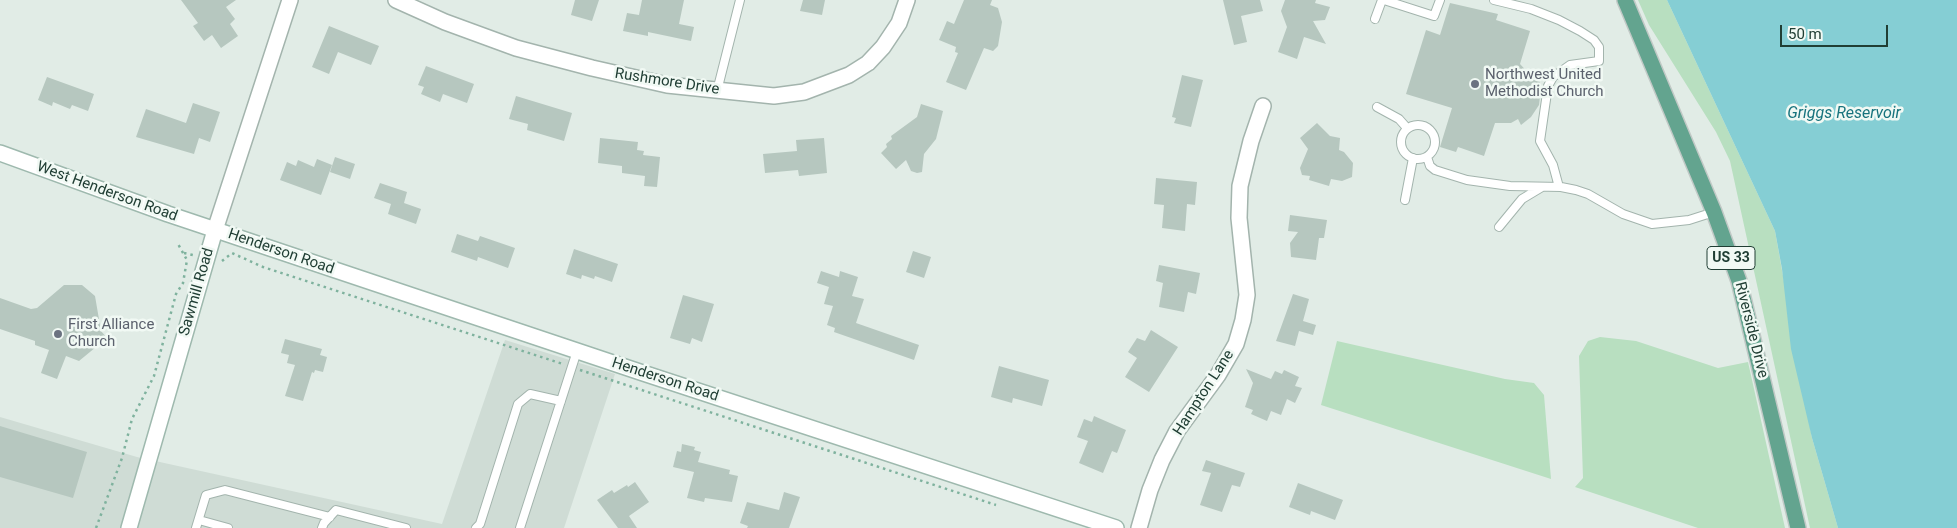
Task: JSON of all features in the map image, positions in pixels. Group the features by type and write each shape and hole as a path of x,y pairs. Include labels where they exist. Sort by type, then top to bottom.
{"main road":[{"name":"Sawmill Road","path":"129,528 215,230 290,0"},
{"name":"Rushmore Drive","path":"396,0 444,22 516,48 592,68 667,85 774,96 804,92 849,75 868,63 883,47 899,23 907,0"},
{"name":"Riverside Drive","path":"1625,0 1714,212 1739,281 1798,528"},
{"name":"Hampton Lane","path":"1139,528 1150,490 1162,460 1177,432 1218,375 1236,344 1241,328 1248,295 1239,218 1240,186 1251,141 1263,106"},
{"name":"West Henderson Road","path":"0,153 215,230"},
{"name":"Henderson Road","path":"215,230 577,352 1116,528"}],"lane":[{"path":"717,91 740,0"},
{"path":"1375,19 1383,0 1434,16 1440,0"},
{"path":"1494,0 1531,9 1559,20 1587,35 1599,47 1599,61 1570,65 1553,77 1548,86 1540,141 1553,165 1559,187"},
{"path":"1377,108 1399,119 1407,128"},
{"path":"1418,124 1432,132 1435,143 1427,157 1413,158 1405,154 1400,143 1407,128 1418,124"},
{"path":"1427,157 1430,166 1435,170 1467,180 1510,186 1559,187 1588,194 1622,214 1652,224 1689,220 1714,212"},
{"path":"1405,200 1413,158"},
{"path":"1500,227 1522,199 1536,189 1546,186"},
{"path":"520,528 577,352"},
{"path":"476,528 480,524 518,404 530,394 561,401"},
{"path":"196,528 206,495 225,490 330,516"},
{"path":"322,528 336,510 406,528"},
{"path":"199,520 228,528"}],"path":[{"path":"96,528 122,458 132,419 154,376 176,294 183,283 187,269 184,253 178,244"},
{"path":"184,253 220,262 232,253 263,267 1003,508"}],"shaded area":[{"path":"505,340 615,374 564,528 0,528 0,417 137,457 442,524"}],"green space":[{"path":"1638,0 1667,0 1775,231 1812,438 1838,528 1810,528 1730,161 1716,132 1649,25"},
{"path":"1600,337 1636,341 1718,368 1748,362 1785,528 1698,528 1575,487 1583,478 1579,356 1588,341"},
{"path":"1337,341 1505,379 1534,383 1544,395 1551,479 1321,405"}],"water":[{"name":"Griggs Reservoir","path":"1667,0 1957,0 1957,528 1838,528 1812,438 1791,349 1782,269 1775,231"}],"building":[{"path":"181,0 236,0 226,7 235,19 230,24 238,36 221,48 212,35 204,41 193,26 198,23"},
{"path":"575,0 599,0 592,21 571,15"},
{"path":"642,0 684,0 679,24 694,27 691,41 648,32 648,36 623,31 627,13 639,15"},
{"path":"803,0 825,0 822,15 800,11"},
{"path":"964,0 992,0 990,5 998,8 1002,22 998,46 993,51 984,48 966,90 946,82 958,53 955,52 956,47 939,40 947,21 954,24"},
{"path":"1223,0 1260,0 1263,11 1241,16 1247,42 1234,45"},
{"path":"1285,0 1316,0 1315,3 1330,7 1325,20 1313,21 1326,44 1304,37 1297,59 1278,52 1287,27 1281,11"},
{"name":"Northwest United Methodist Church","path":"1450,3 1498,14 1496,20 1530,31 1520,64 1533,78 1538,76 1541,88 1539,105 1531,117 1521,125 1518,119 1511,123 1495,123 1484,156 1458,147 1456,152 1440,147 1452,108 1406,94 1426,30 1440,35"},
{"path":"329,26 379,46 371,65 338,52 329,74 312,67"},
{"path":"426,66 474,84 467,103 443,94 440,102 421,94 424,87 418,85"},
{"path":"1182,75 1203,80 1191,127 1174,123 1176,118 1172,117"},
{"path":"47,77 94,94 88,111 72,105 70,109 53,102 52,106 38,100"},
{"path":"516,96 572,113 564,141 527,130 528,124 509,119"},
{"path":"193,103 220,112 210,142 199,138 194,154 136,137 146,109 186,123"},
{"path":"921,104 943,111 936,139 924,154 922,172 911,171 906,160 896,169 881,153 887,147 886,144 892,139 891,136 917,117"},
{"path":"1317,123 1330,136 1340,138 1339,150 1344,152 1353,163 1352,177 1342,181 1331,179 1329,186 1309,180 1310,176 1302,175 1300,168 1308,149 1300,138"},
{"path":"600,138 638,142 637,150 644,151 643,155 660,157 657,187 644,186 645,176 622,173 622,166 598,163"},
{"path":"824,138 827,173 799,176 798,170 765,173 763,154 797,151 796,140"},
{"path":"335,157 355,164 350,179 330,172"},
{"path":"317,159 332,165 321,195 280,180 287,162 296,166 298,160 314,167"},
{"path":"1156,178 1197,182 1195,205 1187,204 1185,231 1162,228 1164,205 1154,204"},
{"path":"380,183 407,192 404,203 421,209 416,224 388,214 391,204 374,198"},
{"path":"1290,215 1327,220 1324,238 1319,238 1316,260 1291,257 1290,243 1298,232 1288,231"},
{"path":"457,234 478,241 480,236 515,248 508,268 478,257 477,261 451,252"},
{"path":"574,249 618,264 612,282 595,276 594,279 582,275 581,279 566,274"},
{"path":"913,251 931,257 924,278 906,272"},
{"path":"1159,265 1200,273 1196,294 1188,292 1184,312 1159,307 1163,283 1156,281"},
{"path":"821,271 839,277 840,271 858,277 852,296 864,299 856,323 919,345 914,360 834,332 835,328 827,325 833,306 824,304 829,287 817,283"},
{"name":"First Alliance Church","path":"64,285 82,285 95,296 101,331 107,338 79,361 66,356 57,379 41,373 49,350 35,345 35,341 0,329 0,298 31,309 37,308"},
{"path":"1293,294 1309,299 1303,321 1316,325 1313,335 1299,331 1295,346 1276,341"},
{"path":"683,295 714,304 702,342 692,338 690,344 670,338"},
{"path":"1151,330 1178,347 1149,392 1125,377 1137,358 1128,352 1137,338 1145,341"},
{"path":"285,339 322,349 320,355 327,357 323,372 315,370 314,373 312,372 303,401 285,396 295,365 287,363 289,355 281,353"},
{"path":"999,366 1049,380 1042,406 1013,398 1012,403 991,397"},
{"path":"1246,369 1271,379 1275,371 1282,374 1284,370 1299,377 1295,386 1302,388 1295,403 1287,399 1281,415 1271,411 1267,421 1251,414 1253,410 1245,407 1253,383"},
{"path":"1094,416 1126,430 1117,453 1112,451 1103,473 1079,463 1088,441 1077,437 1084,419 1092,422"},
{"path":"0,426 87,452 73,498 0,477"},
{"path":"682,444 695,447 694,450 701,452 698,462 730,470 729,474 738,476 732,502 705,498 704,502 687,498 694,472 673,467 677,451 681,452"},
{"path":"1206,460 1245,473 1240,487 1232,485 1222,512 1200,505 1211,473 1202,471"},
{"path":"635,482 649,502 629,516 637,528 618,528 597,500 612,490 614,493"},
{"path":"1298,483 1343,500 1335,520 1311,511 1310,515 1289,507"},
{"path":"784,492 800,497 789,528 747,528 748,526 740,523 747,502 779,510"}],"place":[{"name":"Northwest United Methodist Church","path":"1475,84"},
{"name":"First Alliance Church","path":"58,334"}]}
